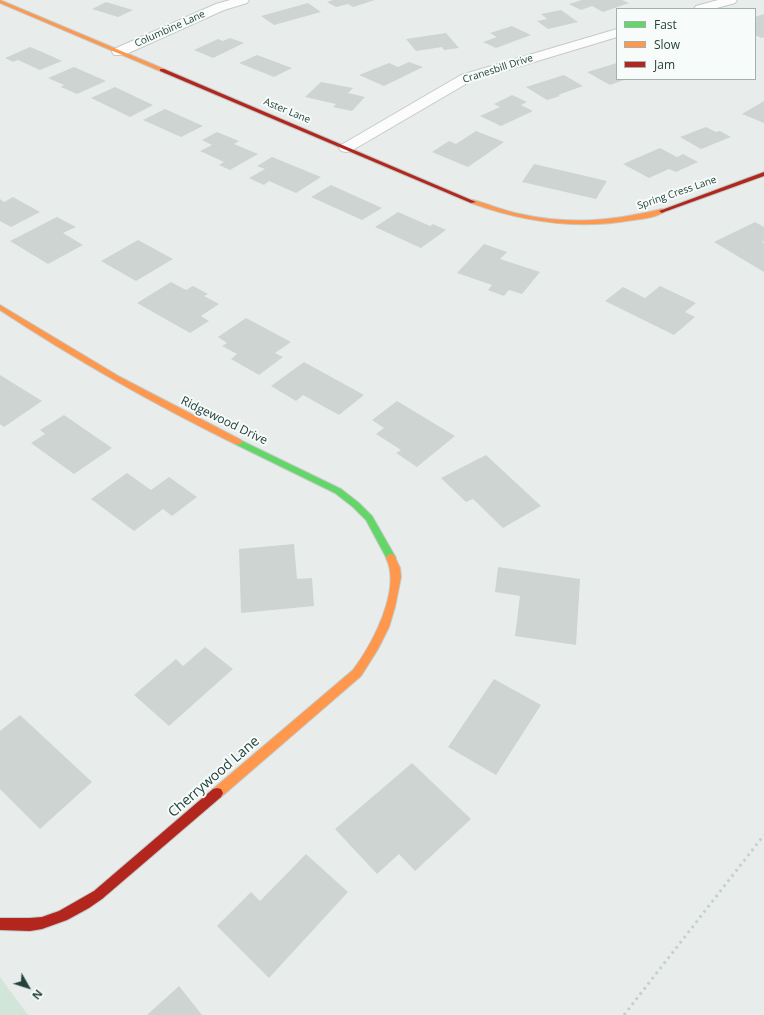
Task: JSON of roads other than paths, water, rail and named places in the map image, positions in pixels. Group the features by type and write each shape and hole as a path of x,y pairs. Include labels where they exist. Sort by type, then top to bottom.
{"street":[{"name":"Columbine Lane","path":"119,52 220,7 243,0"},
{"path":"703,8 731,0"},
{"name":"Aster Lane","path":"0,1 494,210 531,219 572,223"},
{"name":"Cranesbill Drive","path":"346,148 466,78 616,33"},
{"name":"Spring Cress Lane","path":"572,223 602,224 644,217 763,174"},
{"name":"Ridgewood Drive","path":"0,307 123,383 182,414 338,491 355,503 377,528 397,573 394,589"},
{"name":"Cherrywood Lane","path":"0,924 22,926 41,924 67,914 98,895 357,673 381,640 388,620 394,589"}]}
